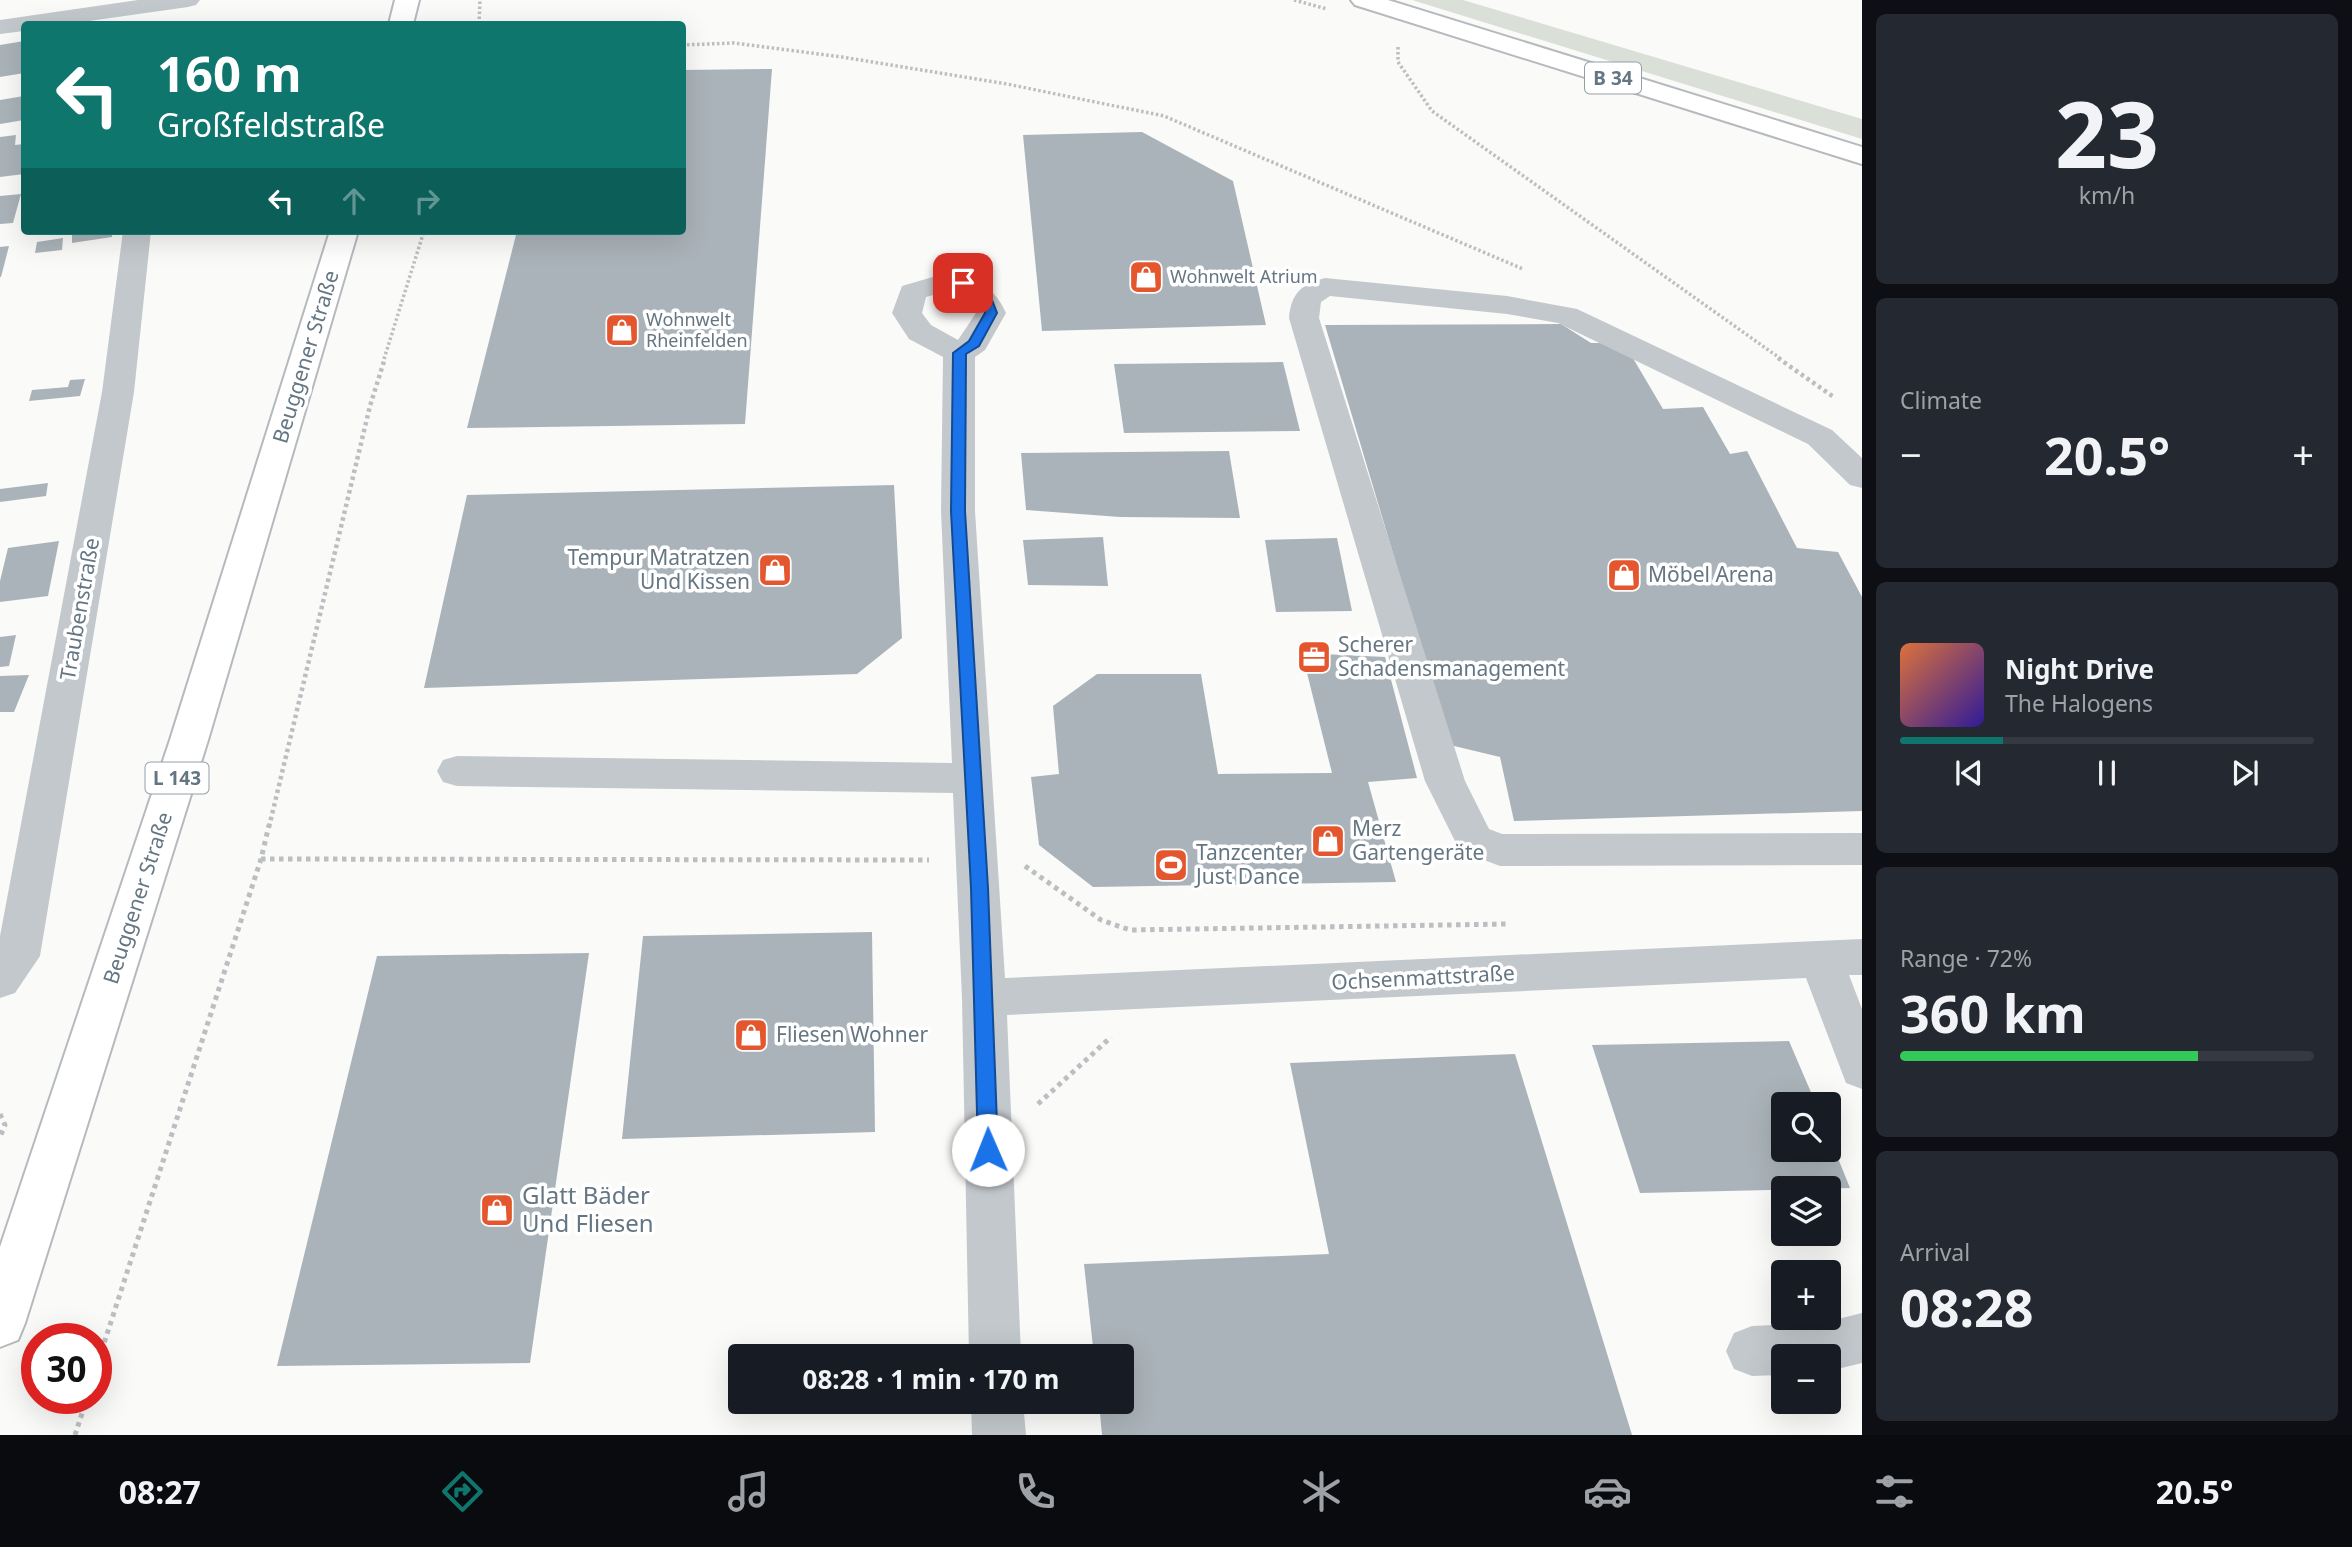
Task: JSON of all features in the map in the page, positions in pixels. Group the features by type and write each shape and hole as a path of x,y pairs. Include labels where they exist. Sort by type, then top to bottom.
{"main road":[{"path":"402,21 407,0"},
{"name":"B 34","path":"1363,0 1862,156"},
{"name":"Beuggener Straße","path":"0,1323 190,740 343,235"}],"street":[{"path":"63,21 158,12 188,0"},
{"path":"0,27 21,25"},
{"name":"Traubenstraße","path":"0,980 18,956 118,392 138,235"},
{"path":"1862,477 1819,437 1566,315 1507,305 1325,287 1306,298 1304,318 1445,781 1474,840 1500,850 1862,849"},
{"path":"959,353 958,511 978,860 995,1344"},
{"path":"457,771 974,778"},
{"path":"1841,958 1862,1069"},
{"name":"Ochsenmattstraße","path":"984,998 1841,958"},
{"path":"1752,1351 1822,1348 1862,1338"},
{"path":"998,1414 999,1435"}],"path":[{"path":"479,21 480,0"},
{"path":"158,12 260,21"},
{"path":"1398,40 1398,62 1432,111 1835,400 1822,396"},
{"path":"686,45 734,43 842,57 1007,84 1164,116 1531,272"},
{"path":"111,1323 261,859 370,406 423,235"},
{"path":"261,859 978,860 1027,866 1101,920 1130,930 1512,924"},
{"path":"988,1150 1127,1023 1138,991 1130,930"},
{"path":"0,1114 5,1125 0,1137"},
{"path":"75,1435 81,1414"}],"shaded area":[{"path":"1412,0 1463,0 1862,119 1862,139"}],"building":[{"path":"21,42 21,74 0,77 0,45"},
{"name":"Wohnwelt Rheinfelden","path":"772,69 745,424 467,428 516,235 686,235 686,70"},
{"path":"21,96 21,120 0,124 0,100"},
{"name":"Wohnwelt Atrium","path":"1142,132 1233,181 1266,325 1042,331 1023,135"},
{"path":"16,135 15,145 21,144 21,174 0,177 0,137"},
{"path":"21,194 13,223 0,224 0,196"},
{"path":"72,235 112,235 112,237 72,243"},
{"path":"63,238 62,250 35,253 37,242"},
{"path":"9,246 1,277 0,277 0,247"},
{"name":"Möbel Arena","path":"1561,324 1591,343 1624,343 1663,409 1703,407 1730,454 1747,451 1797,548 1838,552 1862,597 1862,811 1514,821 1500,757 1450,745 1325,325"},
{"path":"1283,362 1300,431 1124,433 1114,364"},
{"path":"85,379 80,396 29,401 32,390 68,387 70,380"},
{"path":"1229,451 1240,518 1120,517 1026,510 1021,453"},
{"path":"48,483 46,496 0,502 0,489"},
{"path":"894,485 902,638 857,674 424,688 467,495"},
{"path":"1103,537 1108,586 1028,585 1023,540"},
{"path":"1337,538 1352,611 1276,612 1265,540"},
{"path":"59,541 48,596 0,602 0,581 8,548"},
{"path":"16,635 9,666 0,667 0,637"},
{"path":"1302,653 1385,657 1417,778 1368,782 1396,882 1093,887 1039,845 1031,777 1059,774 1053,706 1097,674 1201,674 1218,774 1332,773"},
{"path":"29,675 14,712 0,712 0,676"},
{"path":"872,932 875,1132 622,1139 643,936"},
{"path":"589,953 530,1363 277,1366 377,956"},
{"path":"1789,1041 1811,1092 1771,1092 1771,1162 1840,1162 1850,1188 1841,1188 1841,1176 1771,1176 1771,1190 1640,1193 1592,1045"},
{"path":"1515,1054 1632,1435 1102,1435 1100,1414 1134,1414 1134,1344 1093,1344 1084,1264 1329,1254 1290,1063"}],"place":[{"name":"Wohnwelt Atrium","path":"1146,277"},
{"name":"Wohnwelt Rheinfelden","path":"622,330"},
{"name":"Tempur Matratzen Und Kissen","path":"775,570"},
{"name":"Möbel Arena","path":"1624,575"},
{"name":"Scherer Schadensmanagement","path":"1314,657"},
{"name":"Merz Gartengeräte","path":"1328,841"},
{"name":"Tanzcenter Just Dance","path":"1171,865"},
{"name":"Fliesen Wohner","path":"751,1035"},
{"name":"Glatt Bäder Und Fliesen","path":"497,1210"}],"route":[{"path":"963,283 976,289 985,298 991,313 974,343 959,353 958,511 974,778 988,1150"}]}
